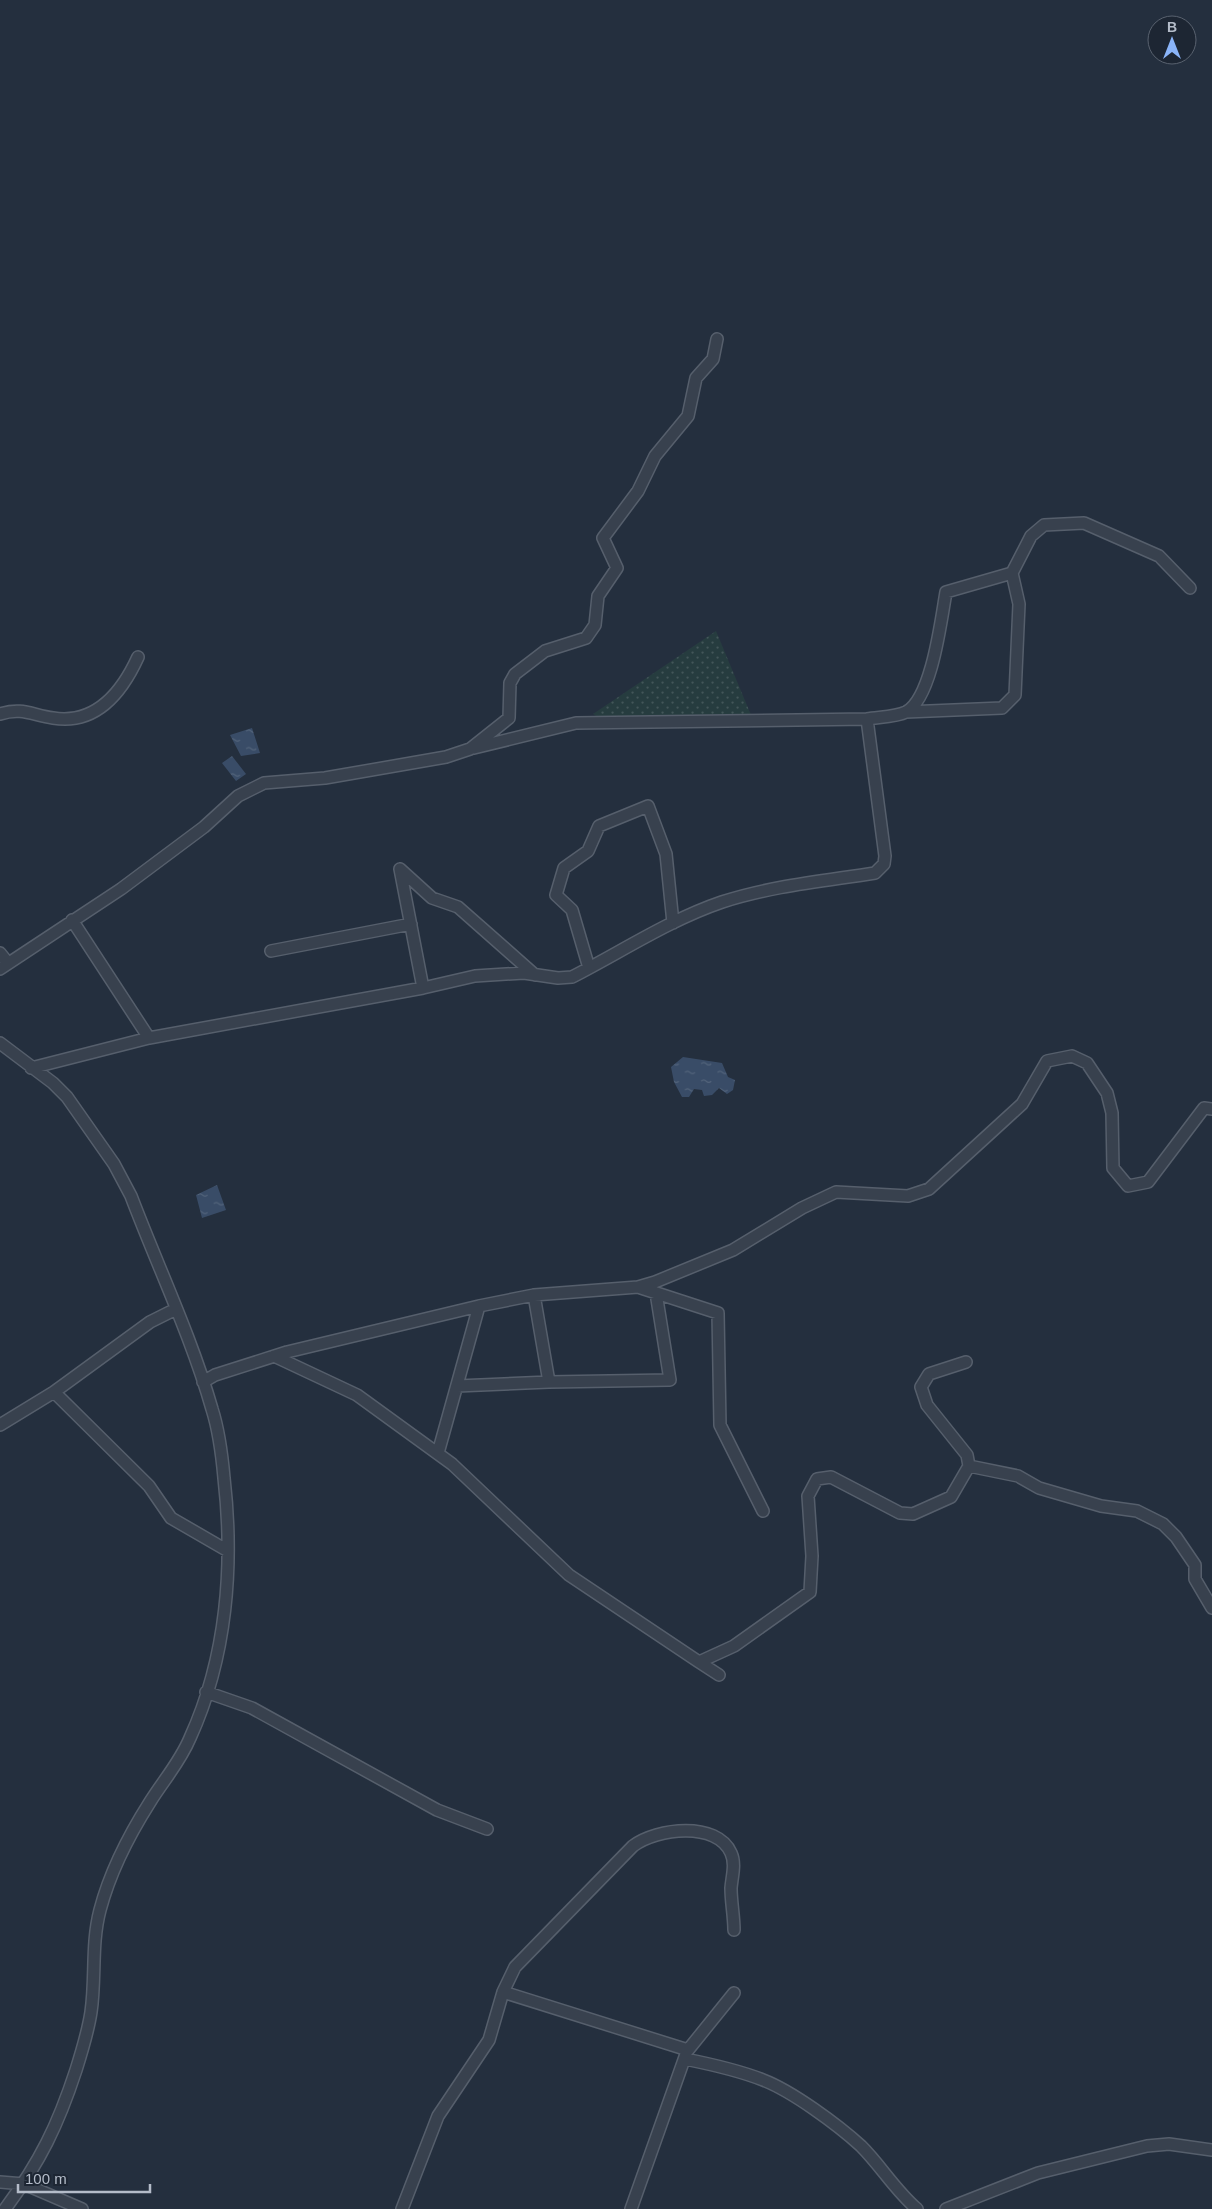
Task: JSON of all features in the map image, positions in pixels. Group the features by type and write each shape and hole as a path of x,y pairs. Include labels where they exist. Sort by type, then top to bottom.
{"street":[{"path":"470,749 509,718 510,683 515,674 545,651 586,638 595,625 598,596 617,568 603,538 638,491 655,456 688,416 696,378 713,359 717,338"},
{"path":"0,953 4,966 121,889 204,828 238,796 264,783 325,778 446,757 470,749 576,723 867,720 906,712 1002,708 1015,695 1019,604 1012,573 1031,536 1044,525 1084,523 1160,556 1190,588"},
{"path":"906,712 918,700 932,669 946,592 1012,573"},
{"path":"0,714 19,710 54,718 74,718 97,711 112,697 138,657"},
{"path":"31,1068 149,1038 494,974 524,973 572,978 673,923 735,898 875,873 881,869 885,856 867,720"},
{"path":"589,968 572,910 556,895 564,868 588,851 599,826 648,806 666,854 673,923"},
{"path":"423,988 400,869 432,898 458,907 536,975"},
{"path":"72,920 149,1038"},
{"path":"271,951 411,924"},
{"path":"0,1043 53,1083 67,1097 114,1164 131,1196 176,1309 218,1428 228,1510 228,1552 222,1629 218,1653 206,1692 191,1737 180,1758 132,1831 100,1909 95,1937 91,2010 87,2036 53,2134 24,2184 5,2209"},
{"path":"203,1382 214,1375 274,1356 479,1306 534,1295 638,1287 655,1282 733,1250 802,1208 836,1192 908,1196 929,1189 1022,1104 1047,1062 1072,1056 1087,1063 1107,1093 1112,1113 1112,1168 1128,1186 1148,1182 1204,1108 1212,1109"},
{"path":"638,1287 718,1313 720,1425 762,1511"},
{"path":"457,1386 670,1380 656,1293"},
{"path":"534,1295 549,1382"},
{"path":"438,1454 479,1306"},
{"path":"0,1425 54,1392 150,1322 176,1309"},
{"path":"274,1356 357,1395 438,1454 569,1575 719,1675"},
{"path":"700,1662 734,1646 810,1592 812,1556 808,1496 816,1479 831,1477 900,1513 913,1514 951,1496 969,1466 967,1455 927,1405 921,1387 929,1374 966,1362"},
{"path":"54,1392 149,1486 171,1518 228,1552"},
{"path":"969,1466 1018,1476 1039,1488 1101,1506 1136,1511 1163,1524 1176,1537 1194,1565 1194,1579 1212,1608"},
{"path":"206,1692 252,1708 437,1810 487,1829"},
{"path":"402,2209 438,2116 489,2040 507,1980 523,1958 633,1846 656,1834 678,1830 692,1831 713,1838 728,1848 731,1854 733,1869 731,1886 734,1930"},
{"path":"503,1992 762,2080 779,2088 838,2127 862,2148 900,2193 917,2209"},
{"path":"631,2209 686,2055 734,1992"},
{"path":"946,2209 1038,2173 1147,2146 1169,2144 1212,2150"},
{"path":"0,2182 24,2184 82,2209"}],"green space":[{"path":"716,631 751,715 601,719 593,714"}],"water":[{"path":"252,728 260,753 241,756 230,735"},
{"path":"232,756 246,774 236,781 222,763"},
{"path":"683,1057 722,1063 728,1077 735,1080 733,1090 727,1094 719,1088 712,1095 704,1096 702,1090 694,1089 689,1097 682,1097 674,1082 671,1067"},
{"path":"217,1185 226,1210 202,1218 196,1195"}]}
